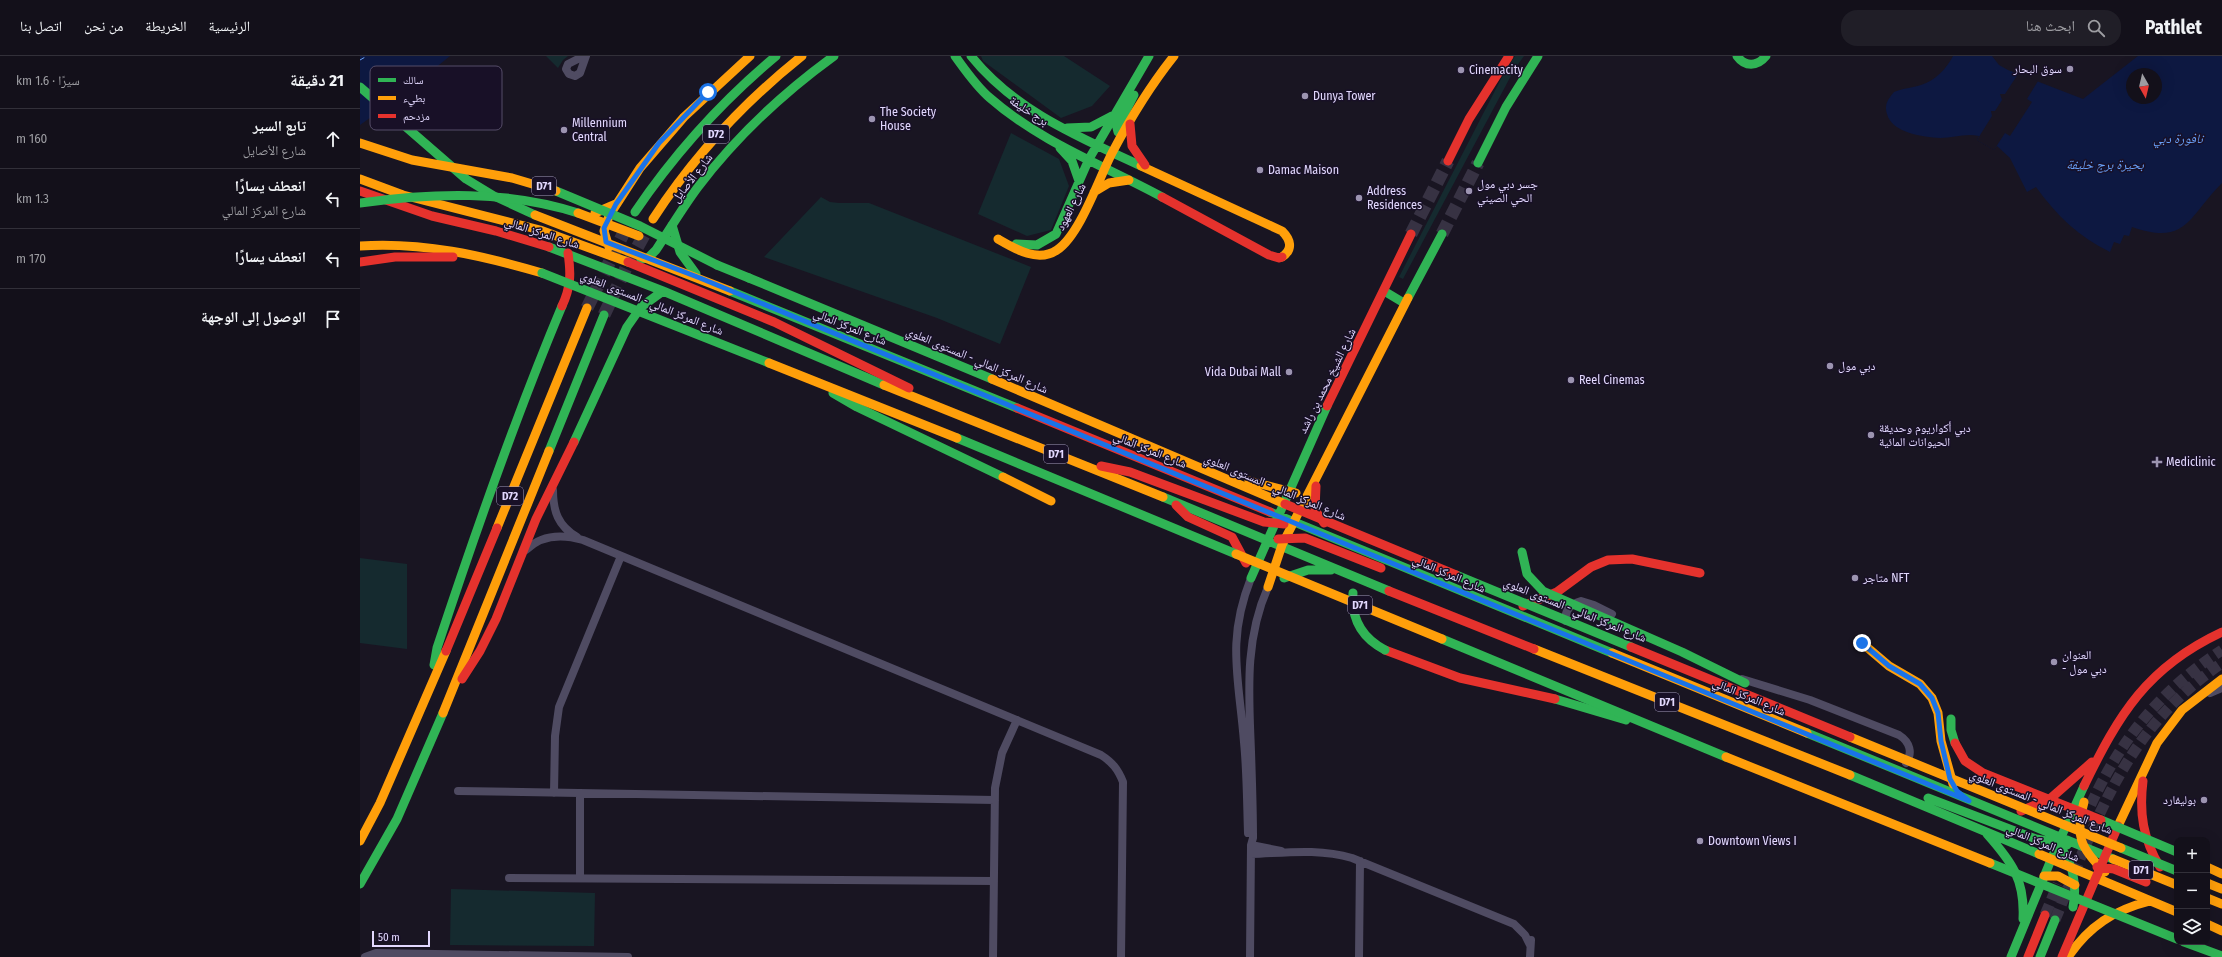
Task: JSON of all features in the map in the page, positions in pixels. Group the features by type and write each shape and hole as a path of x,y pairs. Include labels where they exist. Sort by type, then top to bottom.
{"main road":[{"path":"648,258 637,260 622,259 606,242 604,228 616,204 670,130 703,96 750,56"},
{"name":"D72","path":"635,212 665,169 698,128 736,90 776,56"},
{"name":"شارع الأصايل","path":"653,219 693,161 724,125 757,92 802,56"},
{"name":"شارع الأصايل","path":"648,258 656,250 702,181 745,132 790,90 834,56"},
{"name":"برج خليفة","path":"955,56 978,86 1003,110 1054,142 1093,152 1104,167 1274,257 1284,256 1288,253 1291,243 1289,238 1282,231 1151,171"},
{"path":"972,56 983,71 1004,91 1062,127 1093,152"},
{"path":"1124,132 1120,133 1117,128 1151,56"},
{"name":"شارع العهود","path":"1151,56 1093,152 1079,181 1061,227 1050,239 1038,245 1026,246 998,239 1012,247 1030,254 1042,255 1053,252 1063,246 1070,237 1112,152 1148,91 1174,56"},
{"path":"1448,160 1469,120 1509,56"},
{"path":"1478,162 1506,107 1538,56"},
{"path":"1737,56 1742,62 1752,65 1761,62 1766,56"},
{"name":"شارع المركز المالي","path":"360,88 370,97"},
{"path":"1003,110 1021,116 1093,152 1112,152 1151,171"},
{"path":"1062,127 1076,129 1091,127 1115,115"},
{"path":"1131,120 1130,146 1136,156 1151,171"},
{"name":"شارع المركز المالي","path":"408,130 480,188 508,204 700,278 1233,497 1267,512 1278,520"},
{"path":"1054,142 1072,161 1079,181"},
{"name":"شارع المركز المالي - المستوى العلوي","path":"360,143 412,160 512,178 549,188 640,226 717,265 955,363 1232,482 2174,870"},
{"path":"360,179 377,187 408,196 507,220 622,259 821,342 970,419"},
{"path":"1092,194 1109,182 1130,180"},
{"name":"شارع المركز المالي","path":"360,191 426,214 496,231 568,253 663,291 830,363 1269,541 1284,542 1301,554 1342,572 1867,782 2174,911"},
{"path":"360,203 421,194 475,195 553,206 580,214 717,265"},
{"path":"538,216 585,215 616,204"},
{"path":"672,225 679,253 686,264 700,278"},
{"name":"شارع الشيخ محمد بن راشد","path":"1251,578 1269,541 1326,409 1411,234"},
{"path":"1268,587 1284,542 1404,304 1442,234"},
{"path":"590,248 594,247 596,243 593,237"},
{"path":"360,246 390,244 430,246 467,252 494,259"},
{"path":"432,685 437,648 467,557 539,361 569,291 571,275 568,253"},
{"path":"360,262 414,257 494,259"},
{"name":"شارع المركز المالي - المستوى العلوي","path":"494,259 542,273 910,419 1641,722 2174,938"},
{"path":"451,692 467,673 483,646 505,598 521,555 553,483 592,406 627,326 641,307 663,291"},
{"path":"1384,291 1404,304"},
{"name":"D72","path":"360,841 388,786 432,685 587,308"},
{"name":"D72","path":"360,884 384,843 409,794 604,315"},
{"path":"817,382 857,407 922,437 1051,501"},
{"path":"1081,464 1130,472 1264,522 1278,520 1294,523"},
{"path":"1233,497 1271,497 1278,493 1297,474"},
{"path":"1317,479 1314,498 1317,515 1350,545"},
{"path":"1232,482 1253,482 1296,493"},
{"path":"1173,501 1188,517 1232,537 1246,561 1251,578"},
{"path":"1264,522 1270,517 1267,512"},
{"name":"شارع المركز المالي","path":"1294,523 1969,801 2044,830 2059,840 2083,845 2174,883"},
{"path":"1284,542 1305,538 1455,597 1479,600"},
{"path":"1301,554 1299,542 1305,538"},
{"path":"1522,552 1524,566 1528,576 1544,591 1682,652 1751,687 1788,711"},
{"path":"1498,607 1523,606 1539,600 1562,589 1594,566 1608,560 1636,558 1685,573 1700,573"},
{"path":"1268,587 1300,572 1325,569 1342,572"},
{"path":"1353,592 1352,605 1357,624 1368,640 1379,647 1460,678 1558,700 1615,718 1641,722"},
{"path":"2011,957 2059,840 2099,755 2118,721 2154,676 2196,644 2222,632"},
{"path":"1862,643 1889,666 1920,684 1932,698 1938,713 1941,741 1950,779 1957,791 1969,801"},
{"path":"2062,957 2113,837 2145,767 2165,731 2192,701 2222,675"},
{"path":"2212,685 2222,679"},
{"path":"1951,719 1951,730 1955,743 1966,761 1982,773 2128,830 2174,851"},
{"path":"1996,811 2017,811 2046,802 2063,791 2099,755"},
{"path":"2099,755 2078,822 2078,831 2083,845 2100,867 2122,889"},
{"path":"2145,767 2140,807 2142,828 2155,859 2174,881"},
{"path":"1867,782 1895,786 2036,839 2059,840"},
{"path":"2078,822 2085,830 2094,835 2113,837"},
{"path":"2033,826 2041,834 2040,838 2036,839"},
{"path":"1985,832 2008,857 2020,878 2024,902 2021,933"},
{"path":"2083,845 2113,837"},
{"path":"2055,957 2073,910 2075,885 2073,868 2059,840"},
{"path":"2045,874 2073,868 2100,867 2128,874 2174,893"},
{"path":"2210,868 2222,874"},
{"path":"2045,874 2058,876 2075,885"},
{"path":"2122,889 2117,878 2120,874 2128,874"},
{"path":"2210,884 2222,889"},
{"path":"2210,899 2222,904"},
{"path":"2068,957 2082,936 2095,925 2121,909 2150,901"},
{"path":"2210,907 2222,911"},
{"path":"2028,957 2045,915"},
{"path":"2040,957 2055,920"},
{"path":"2210,926 2221,933"},
{"path":"2192,945 2222,956"}],"street":[{"path":"553,483 554,509 557,519 563,527 583,540"},
{"path":"521,555 532,545 550,537 570,536 583,540 1101,755 1111,761 1123,782 1124,793 1121,957"},
{"path":"554,792 555,736 559,706 621,556"},
{"path":"1251,578 1240,609 1235,648 1245,752 1248,838 1251,845"},
{"path":"1250,957 1250,854 1253,835 1248,681 1254,632 1261,604 1268,587"},
{"path":"1596,647 1571,630 1567,625 1566,612 1575,603 1581,601 1594,605 1742,678 1810,700 1899,735 1909,746 1910,755 1906,764 1896,771"},
{"path":"2192,701 2222,688"},
{"path":"993,957 995,800 999,764 1006,741 1017,720"},
{"path":"458,791 995,800"},
{"path":"580,793 580,878"},
{"path":"1251,845 1283,851"},
{"path":"1250,854 1283,851 1330,853 1360,861 1514,924 1525,935 1530,945 1530,957"},
{"path":"1359,957 1360,861"},
{"path":"509,878 994,880"},
{"path":"365,957 376,953 628,957"}],"green space":[{"path":"546,56 568,56 563,60 558,68"},
{"path":"981,56 1064,56 1110,86 1092,106 1061,118 983,61"},
{"path":"1515,56 1524,56 1514,70 1403,279 1399,277 1501,79"},
{"path":"1011,133 1059,159 1069,186 1051,230 1027,236 978,214"},
{"path":"821,197 830,202 869,203 1031,267 1000,344 937,318 764,257"},
{"path":"360,558 407,564 407,649 360,643"},
{"path":"451,889 595,893 594,946 450,945"}],"water":[{"path":"360,56 450,56 438,66 370,66 370,118 360,125"},
{"name":"بحيرة برج خليفة","path":"1953,56 1992,56 1999,65 2008,70 2083,99 2138,56 2222,56 2222,183 2185,225 2176,230 2164,233 2150,232 2132,227 2129,236 2124,235 2120,244 2114,242 2110,252 2078,232 2060,216 2036,187 2027,192 2010,158 1997,146 1994,150 1977,140 1979,136 1974,135 1940,138 1909,133 1895,126 1890,120 1886,111 1888,100 1894,92 1926,83 1940,74"}],"pier":[{"path":"2018,74 2038,81 2027,99 2032,102 2010,136 2005,133 1994,150 1977,140 1992,116 1991,111 1995,111 2002,100 2000,94 2005,94"}],"ferry route":[{"path":"360,60 367,56"}],"tunnel":[{"path":"1411,234 1448,161"},
{"path":"1442,234 1478,163"},
{"path":"587,308 629,222"},
{"path":"604,315 627,266 648,228"},
{"path":"2084,820 2109,769 2140,724 2157,704 2177,685 2198,667 2222,650"},
{"path":"2055,920 2101,811 2118,778 2137,747 2161,717 2188,689 2222,663"},
{"path":"2045,915 2058,884"}],"traffic: fast":[{"path":"635,212 666,169 700,129 736,91 776,56"},
{"path":"641,259 648,258 656,250 698,187 745,133 779,100 834,56"},
{"path":"955,56 980,88 1009,114 1030,128 1073,152 1162,197"},
{"path":"971,56 988,75 1007,92 1049,121 1141,166"},
{"path":"1016,244 1037,245 1056,234 1089,159 1149,56"},
{"path":"1478,163 1506,107 1538,56"},
{"path":"1737,56 1740,60 1747,64 1755,64 1766,56"},
{"path":"360,87 370,96"},
{"path":"1124,132 1118,132 1117,128 1134,95"},
{"path":"1067,128 1091,127 1112,116"},
{"path":"410,130 466,179 494,196 535,215"},
{"path":"1060,148 1072,161 1079,181"},
{"path":"556,191 640,226 717,265"},
{"path":"360,203 415,197 497,197 525,200 578,213"},
{"path":"672,225 680,252 696,274"},
{"path":"1408,298 1442,234"},
{"path":"549,247 663,291 884,385"},
{"path":"717,265 749,278"},
{"path":"542,273 769,363"},
{"path":"749,278 992,379"},
{"path":"574,442 627,327 641,307 663,291"},
{"path":"730,291 1017,408"},
{"path":"1384,291 1404,303"},
{"path":"434,665 437,648 496,476 562,306"},
{"path":"549,451 604,315"},
{"path":"833,393 857,407 1003,477"},
{"path":"1251,578 1327,406"},
{"path":"957,438 1236,554"},
{"path":"1163,497 1389,591"},
{"path":"1270,512 1612,653"},
{"path":"1522,552 1527,574 1543,591 1682,652 1745,683"},
{"path":"1284,578 1308,570 1331,570"},
{"path":"1456,575 1631,647"},
{"path":"1353,593 1354,611 1360,627 1370,640 1385,650"},
{"path":"1442,639 1726,757"},
{"path":"1555,699 1626,720"},
{"path":"360,884 397,819 443,713"},
{"path":"1951,719 1951,730 1955,743"},
{"path":"1807,733 2113,859"},
{"path":"1850,775 2039,854"},
{"path":"2011,957 2053,855 2084,786"},
{"path":"1928,798 2036,839 2067,845"},
{"path":"2101,820 2174,851"},
{"path":"1987,834 2010,863 2015,872 2022,893 2023,919"},
{"path":"2055,840 2066,855 2072,871 2075,888 2073,907"},
{"path":"2121,848 2174,870"},
{"path":"1990,863 2174,938"},
{"path":"2040,957 2055,920"},
{"path":"2192,945 2222,956"}],"traffic: slow":[{"path":"609,247 604,231 609,216 640,168 684,117 750,56"},
{"path":"653,219 685,174 721,132 760,92 802,56"},
{"path":"998,239 1012,247 1034,255 1050,254 1065,243 1081,219 1112,153 1126,128 1141,103 1174,56"},
{"path":"360,143 412,160 512,178 556,191"},
{"path":"1141,166 1282,231 1290,244 1288,251 1282,257"},
{"path":"360,179 403,195 540,230 628,262"},
{"path":"1094,192 1109,183 1129,180"},
{"path":"595,213 616,204"},
{"path":"578,213 639,236"},
{"path":"535,215 730,291"},
{"path":"360,246 406,246 452,251 474,255 542,273"},
{"path":"1268,587 1282,545 1408,298"},
{"path":"497,528 587,308"},
{"path":"769,363 957,438"},
{"path":"992,379 1285,504"},
{"path":"884,385 1163,497"},
{"path":"443,713 549,451"},
{"path":"1003,477 1051,501"},
{"path":"1249,481 1296,493"},
{"path":"1236,554 1442,639"},
{"path":"1862,643 1889,666 1920,684 1932,698 1938,713 1941,741 1953,784"},
{"path":"1534,649 1850,775"},
{"path":"360,841 380,803 446,651"},
{"path":"1612,653 1807,733"},
{"path":"2118,826 2157,743 2182,710 2222,679"},
{"path":"1850,737 2121,848"},
{"path":"1726,757 1990,863"},
{"path":"2084,802 2080,824 2082,841 2090,856 2105,872"},
{"path":"2039,854 2174,911"},
{"path":"2113,859 2174,884"},
{"path":"2210,868 2222,874"},
{"path":"2044,876 2058,876 2075,885"},
{"path":"2210,884 2222,889"},
{"path":"2210,899 2222,904"},
{"path":"2068,957 2085,936 2103,921 2125,909 2150,901"},
{"path":"2210,925 2222,931"}],"traffic: jam":[{"path":"1448,161 1469,119 1509,56"},
{"path":"1130,124 1132,146 1145,165"},
{"path":"360,191 432,216 496,231 549,247"},
{"path":"1162,197 1269,255 1279,258 1282,257"},
{"path":"1327,406 1411,234"},
{"path":"562,306 570,280 568,253"},
{"path":"360,262 395,257 453,257"},
{"path":"628,262 774,322 909,388"},
{"path":"1017,408 1270,512"},
{"path":"462,679 480,651 496,619 536,519 574,442"},
{"path":"1101,466 1130,472 1264,522 1284,524"},
{"path":"1316,486 1315,510 1324,523"},
{"path":"1285,504 1456,575"},
{"path":"1176,505 1188,517 1232,537 1246,563"},
{"path":"446,651 497,528"},
{"path":"1278,539 1305,538 1381,568"},
{"path":"1523,606 1557,592 1591,567 1608,560 1632,559 1700,573"},
{"path":"1389,591 1534,649"},
{"path":"2084,786 2110,736 2138,695 2155,677 2174,661 2196,646 2222,632"},
{"path":"1631,647 1850,737"},
{"path":"1385,650 1460,678 1555,699"},
{"path":"1955,743 1965,761 1983,773 2101,820"},
{"path":"2021,811 2051,798 2092,762"},
{"path":"2143,781 2142,815 2144,826 2154,857 2160,867"},
{"path":"2062,957 2118,826"},
{"path":"2097,867 2114,869 2146,882"},
{"path":"2028,957 2045,915"}],"place":[{"name":"سوق البحار","path":"2070,69"},
{"name":"Cinemacity","path":"1461,70"},
{"name":"Dunya Tower","path":"1305,96"},
{"name":"The Society House","path":"872,119"},
{"name":"Millennium Central","path":"564,130"},
{"name":"Damac Maison","path":"1260,170"},
{"name":"جسر دبي مول الحي الصيني","path":"1469,191"},
{"name":"Address Residences","path":"1359,198"},
{"name":"دبي مول","path":"1830,366"},
{"name":"Vida Dubai Mall","path":"1289,372"},
{"name":"Reel Cinemas","path":"1571,380"},
{"name":"دبي أكواريوم وحديقة الحيوانات المائية","path":"1871,435"},
{"name":"Mediclinic","path":"2157,462"},
{"name":"متاجر NFT","path":"1855,578"},
{"name":"العنوان - دبي مول","path":"2054,662"},
{"name":"بوليفارد","path":"2204,800"},
{"name":"Downtown Views I","path":"1700,841"}],"route":[{"path":"708,92 682,117 659,143 616,204 604,228 603,235 606,242 700,278 1969,801 1957,791 1950,779 1946,756 1941,741 1940,722 1936,706 1932,698 1920,684 1889,666 1862,643"}],"water label":[{"name":"نافورة دبي","path":"2178,138"}]}
